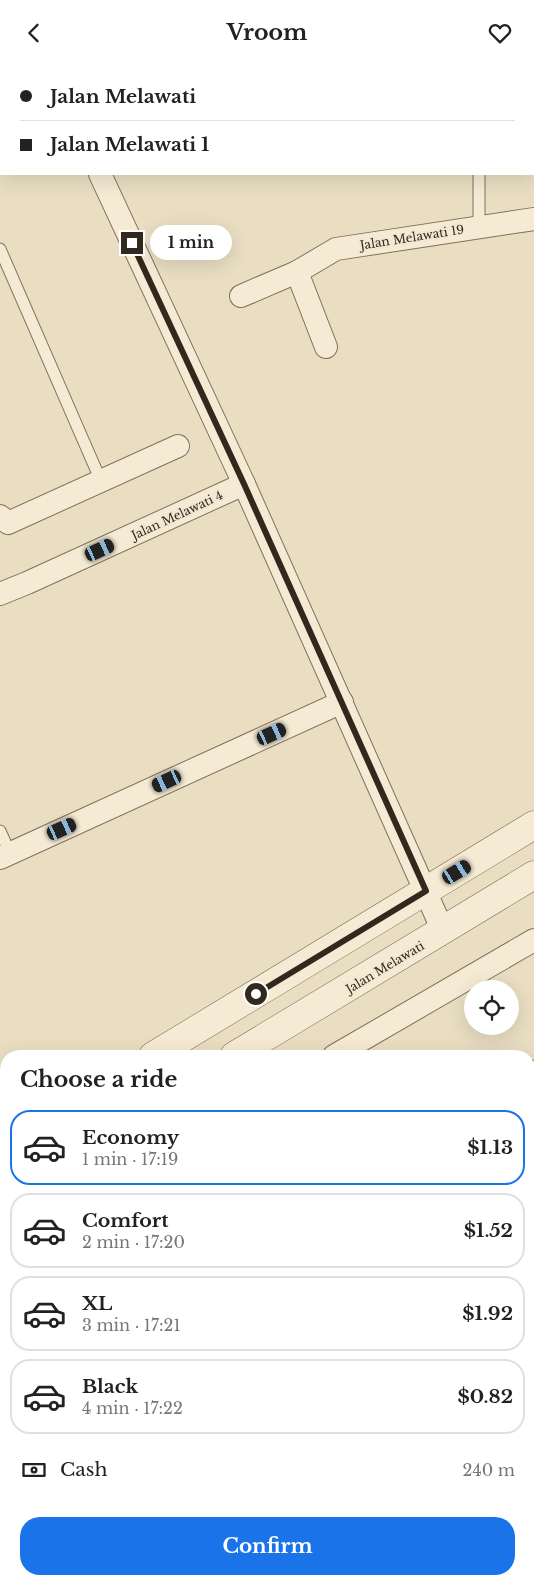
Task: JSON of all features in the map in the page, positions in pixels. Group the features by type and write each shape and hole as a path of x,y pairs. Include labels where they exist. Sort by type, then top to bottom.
{"street":[{"path":"100,175 244,484 444,931"},
{"name":"Jalan Melawati 19","path":"241,296 297,272 336,249 534,219"},
{"path":"297,272 326,347"},
{"path":"0,516 8,523 178,446"},
{"name":"Jalan Melawati 4","path":"0,594 244,484"},
{"path":"5,855 342,702"},
{"path":"163,1050 534,825"},
{"name":"Jalan Melawati","path":"244,1050 534,875"},
{"path":"344,1050 534,940"}],"lane":[{"path":"479,175 479,227"},
{"path":"0,249 101,481"},
{"path":"0,831 5,855"}],"route":[{"path":"132,243 244,484 426,891 256,994"}]}
